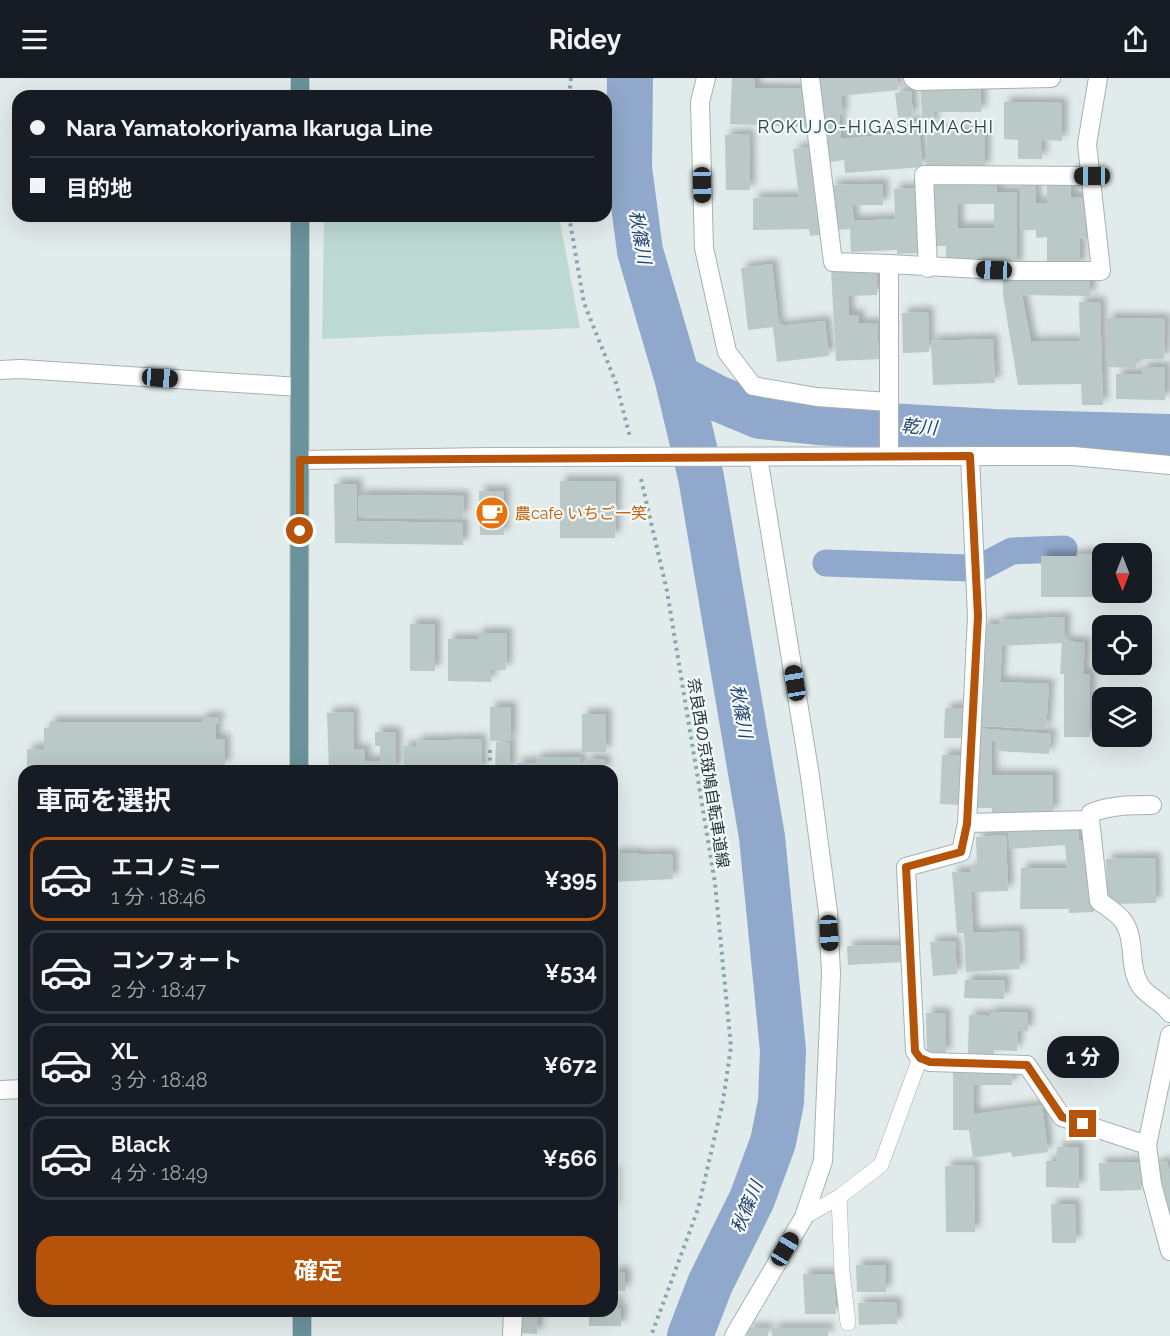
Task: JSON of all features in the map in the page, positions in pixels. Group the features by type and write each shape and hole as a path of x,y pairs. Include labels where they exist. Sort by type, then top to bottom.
{"main road":[{"path":"299,765 300,222"},
{"path":"302,1317 302,1336"}],"street":[{"path":"706,78 700,102 704,248 727,352 753,386 817,397 889,402"},
{"path":"810,78 834,262 928,268 1101,272 1087,144 1098,78"},
{"path":"913,78 917,81 1051,78"},
{"path":"928,268 924,175 1092,176"},
{"path":"889,264 889,455"},
{"path":"0,370 21,369 299,387"},
{"path":"970,456 978,616 967,824 961,852 906,867 915,1051 920,1058 930,1062 1027,1065 1062,1117 1147,1145"},
{"path":"300,460 488,457 1072,456 1170,465"},
{"path":"734,1336 804,1217 823,1161 831,974 828,912 810,776 758,457"},
{"path":"1152,805 1121,805 1100,810 1091,813 1090,820 1099,901 1124,921 1130,936 1135,975 1141,987 1168,1007"},
{"path":"967,824 1090,820"},
{"path":"1170,1035 1147,1145 1152,1184 1170,1251"},
{"path":"0,1090 18,1089"},
{"path":"512,1336 513,1317"}],"lane":[{"path":"804,1217 839,1197 881,1165 920,1058"},
{"path":"839,1197 842,1272 848,1323"}],"path":[{"name":"奈良西の京斑鳩自転車道線","path":"570,222 584,303 616,383 667,591 715,883 731,1047 723,1101 698,1209 651,1336"},
{"path":"490,750 490,765"}],"green space":[{"path":"324,222 560,222 580,328 322,339"}],"building":[{"path":"732,78 755,78 755,88 808,89 806,127 730,124"},
{"path":"814,78 897,78 898,90 841,96 843,115 839,115 841,139 902,133 901,123 918,121 923,167 845,173 844,160 823,163"},
{"path":"920,86 981,86 981,112 933,112 934,131 985,131 985,168 926,169 927,132 931,132 931,124 923,124"},
{"path":"911,91 913,116 898,118 895,93"},
{"path":"1004,102 1062,103 1062,141 1042,140 1042,159 1018,159 1018,140 1004,139"},
{"path":"749,134 750,190 726,190 725,135"},
{"path":"815,146 826,234 810,236 809,229 753,230 753,198 799,197 793,149"},
{"path":"934,179 997,179 997,192 1017,192 1017,267 946,265 946,246 935,246","holes":["958,204 994,204 994,228 958,228"]},
{"path":"1071,180 1071,197 1088,197 1088,238 1080,239 1080,266 1047,267 1047,237 1036,238 1036,230 1021,230 1020,182 1035,181 1036,203 1047,203 1047,181"},
{"path":"883,184 883,205 852,205 854,221 895,219 894,189 921,188 923,253 897,254 897,250 851,252 850,229 836,230 831,185"},
{"path":"772,264 779,326 825,321 829,356 777,362 773,327 748,330 741,268"},
{"path":"876,268 877,295 848,296 849,315 859,315 859,324 877,323 879,359 836,361 831,270"},
{"path":"1003,278 1090,279 1090,296 1022,295 1031,342 1080,341 1079,302 1100,302 1103,405 1082,405 1081,384 1018,385 1003,295"},
{"path":"928,312 929,352 903,353 902,313"},
{"path":"1107,318 1165,319 1164,359 1137,359 1136,368 1107,367"},
{"path":"993,339 995,383 933,385 931,341"},
{"path":"1142,367 1165,367 1165,400 1116,399 1116,374 1142,374"},
{"path":"560,481 616,481 615,538 560,538"},
{"path":"334,484 357,484 357,535 358,521 463,523 463,545 335,543"},
{"name":"農cafe いちご一笑","path":"479,491 504,491 504,535 480,535"},
{"path":"359,495 464,496 463,518 358,517"},
{"path":"1078,554 1092,554 1092,597 1041,597 1041,556 1078,556"},
{"path":"1065,617 1065,641 1085,643 1083,674 1090,674 1090,737 1064,737 1064,674 1060,674 1062,643 1002,646 1000,682 1049,684 1046,729 981,726 984,681 979,681 983,624 999,625 999,620"},
{"path":"410,624 435,624 435,671 410,671"},
{"path":"478,633 507,633 506,670 491,670 491,682 448,681 448,639 478,639"},
{"path":"490,707 511,707 511,741 490,741"},
{"path":"945,708 964,708 964,738 944,738"},
{"path":"353,712 354,750 365,749 365,761 380,761 380,746 375,746 375,732 396,732 396,765 329,765 327,713"},
{"path":"582,714 606,714 606,752 582,752"},
{"path":"202,717 219,717 219,724 216,724 216,739 225,739 225,765 27,765 27,749 44,749 44,728 50,728 50,722 202,722"},
{"path":"974,728 1051,734 1049,754 998,751 998,741 992,740 992,775 1053,775 1053,813 992,813 992,808 974,808"},
{"path":"481,739 482,765 404,765 403,746 416,746 416,741"},
{"path":"496,742 510,743 510,765 495,765"},
{"path":"942,755 964,755 962,805 940,804"},
{"path":"580,757 581,765 517,765 517,763 536,763 536,758"},
{"path":"586,759 605,760 605,765 586,765"},
{"path":"1078,824 1079,841 1091,840 1094,912 1069,913 1069,909 1020,909 1021,868 1067,868 1065,845 1010,849 1008,830"},
{"path":"1006,835 1008,891 971,892 973,933 1019,931 1020,969 966,972 964,933 957,933 952,872 971,872 970,866 977,866 976,837"},
{"path":"618,854 672,854 673,879 618,882"},
{"path":"1155,858 1156,903 1107,904 1106,859"},
{"path":"955,941 957,974 933,976 930,942"},
{"path":"904,945 904,962 848,965 847,946"},
{"path":"965,980 1005,980 1004,999 964,998"},
{"path":"989,1012 1028,1013 1028,1031 1018,1031 1017,1051 994,1050 994,1055 968,1054 969,1015 989,1016"},
{"path":"926,1013 945,1013 946,1054 927,1054"},
{"path":"1011,1069 1012,1085 974,1085 974,1114 1042,1105 1048,1152 1012,1157 1011,1152 973,1158 969,1130 953,1130 953,1070"},
{"path":"1057,1147 1079,1147 1079,1188 1046,1187 1046,1161 1056,1161"},
{"path":"1167,1161 1170,1172 1170,1228 1152,1165"},
{"path":"1141,1162 1141,1190 1100,1191 1099,1163"},
{"path":"974,1165 975,1232 946,1232 945,1166"},
{"path":"1051,1204 1075,1204 1076,1243 1052,1243"},
{"path":"856,1265 886,1265 886,1292 857,1292"},
{"path":"618,1272 625,1272 625,1291 618,1291"},
{"path":"803,1274 834,1274 836,1314 805,1314"},
{"path":"896,1302 897,1324 859,1325 858,1303"},
{"path":"618,1308 621,1308 621,1326 589,1326 589,1317 618,1317"},
{"path":"520,1317 538,1317 537,1334 519,1333"},
{"path":"747,1328 768,1328 768,1336 747,1336"},
{"path":"772,1328 828,1328 828,1336 772,1336"}],"waterway":[{"name":"秋篠川","path":"630,78 629,168 640,251 677,377 701,477 762,837 783,1050 781,1102 773,1142 752,1199 710,1284 690,1336"},
{"name":"乾川","path":"677,377 717,398 760,416 817,422 993,432 1170,437"},
{"path":"826,563 968,568 983,566 1012,551 1064,549"}],"place":[{"name":"農cafe いちご一笑","path":"492,513"}],"district":[{"name":"ROKUJO-HIGASHIMACHI","path":"876,127"}],"route":[{"path":"300,531 300,460 488,457 970,456 978,616 967,824 961,852 906,867 915,1051 920,1058 930,1062 1027,1065 1062,1117 1083,1124"}]}
